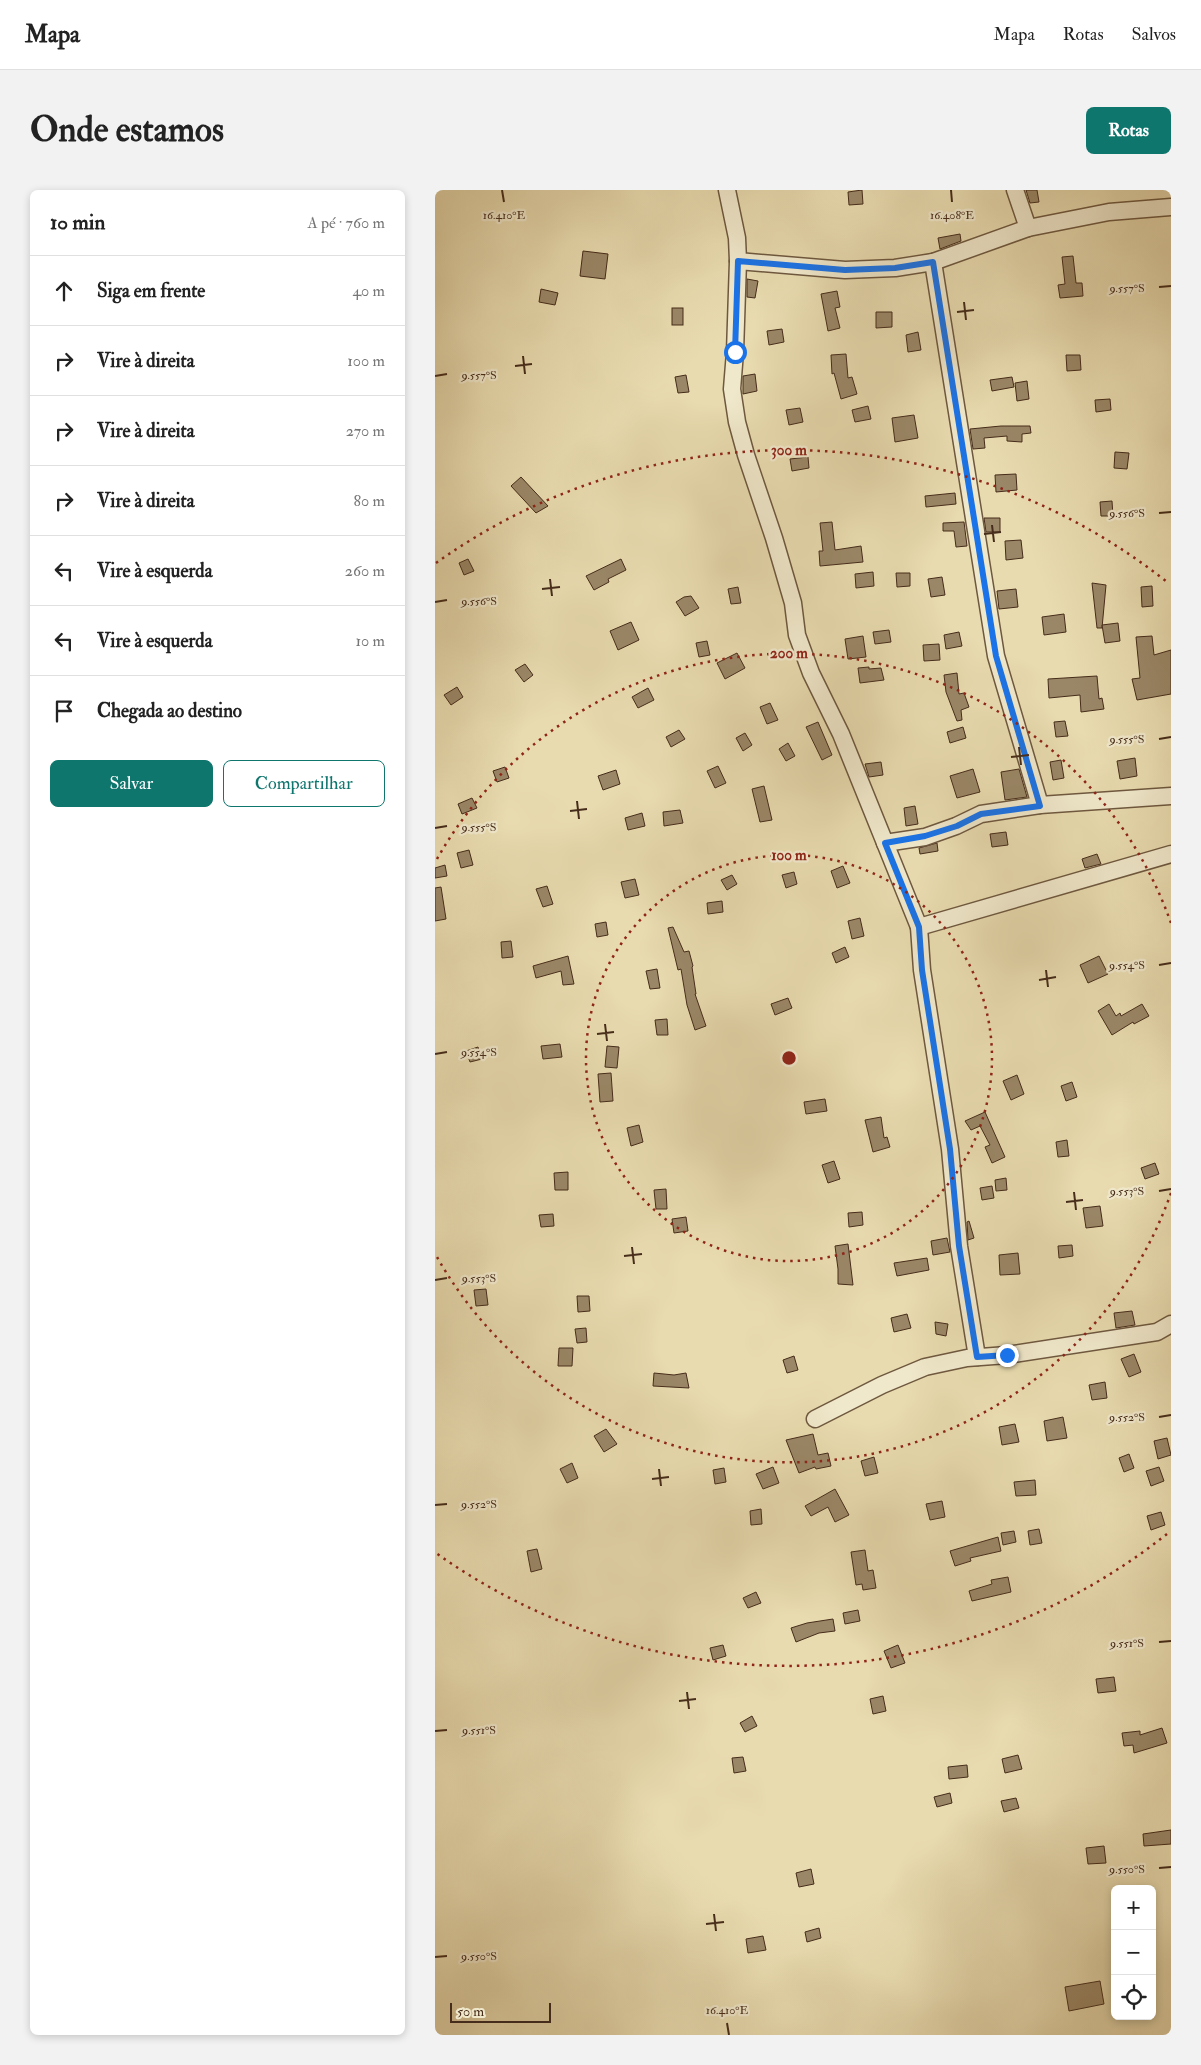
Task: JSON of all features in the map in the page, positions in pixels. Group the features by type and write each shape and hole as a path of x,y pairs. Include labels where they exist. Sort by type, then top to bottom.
{"street":[{"path":"727,190 737,238 738,261 733,389 737,422 774,538 793,603 800,642 811,673 841,734 919,927 922,970 950,1149 959,1246 977,1357"},
{"path":"1015,190 1028,228"},
{"path":"738,261 845,270 895,268 933,262 1028,228 1109,212 1171,207"},
{"path":"933,262 996,656 1040,806"},
{"path":"885,843 925,836 957,826 981,814 1040,806 1171,796"},
{"path":"919,927 1171,854"},
{"path":"815,1419 882,1385 925,1367 977,1357 1007,1355 1157,1332 1171,1324"}],"building":[{"path":"862,190 863,204 849,205 848,192"},
{"path":"1026,190 1037,190 1039,202 1030,203"},
{"path":"960,234 961,241 940,249 938,238"},
{"path":"583,251 608,254 605,279 580,276"},
{"path":"1073,256 1076,283 1082,283 1083,296 1060,298 1058,285 1065,284 1062,257"},
{"path":"747,279 758,281 755,298 747,297"},
{"path":"541,289 558,293 555,305 539,302"},
{"path":"837,291 840,307 835,308 840,328 828,331 821,294"},
{"path":"672,308 683,308 683,325 672,325"},
{"path":"876,312 892,312 892,327 876,328"},
{"path":"782,329 784,342 769,345 767,331"},
{"path":"918,332 921,350 908,352 906,335"},
{"path":"846,354 848,378 852,377 857,394 841,399 834,373 832,374 831,355"},
{"path":"1066,355 1080,355 1081,370 1067,371"},
{"path":"755,374 757,391 743,394 743,376"},
{"path":"686,375 689,392 678,393 675,377"},
{"path":"1012,377 1014,387 992,391 990,380"},
{"path":"1027,381 1029,399 1017,401 1015,383"},
{"path":"1110,399 1111,410 1096,412 1095,400"},
{"path":"868,406 871,419 855,422 852,410"},
{"path":"800,408 803,422 789,425 786,410"},
{"path":"914,415 918,438 895,442 892,418"},
{"path":"1030,426 1031,433 1022,434 1022,442 1007,441 1007,436 984,438 985,448 973,449 970,429"},
{"path":"1115,452 1129,453 1127,469 1114,468"},
{"path":"808,457 809,468 792,471 790,459"},
{"path":"1016,474 1017,490 996,492 995,475"},
{"path":"521,477 548,506 536,513 511,486"},
{"path":"955,493 956,504 926,507 925,496"},
{"path":"1112,501 1113,516 1101,516 1100,502"},
{"path":"984,518 1000,518 1000,532 986,532"},
{"path":"832,522 835,550 861,546 863,562 820,566 819,551 823,551 820,523"},
{"path":"964,522 967,546 956,547 954,531 943,531 943,523"},
{"path":"1021,540 1023,558 1006,560 1005,541"},
{"path":"468,559 474,571 464,575 459,563"},
{"path":"621,559 626,570 608,579 609,582 594,590 586,576"},
{"path":"873,572 874,586 856,588 855,574"},
{"path":"896,573 910,573 910,586 897,587"},
{"path":"942,577 945,595 931,597 928,579"},
{"path":"1092,583 1106,585 1102,628 1097,628"},
{"path":"1152,586 1153,606 1142,607 1141,587"},
{"path":"738,587 741,603 731,604 728,589"},
{"path":"1016,589 1018,607 999,609 997,591"},
{"path":"691,596 699,608 685,616 676,602 684,597"},
{"path":"1064,614 1066,632 1044,635 1042,617"},
{"path":"631,622 639,640 618,650 610,631"},
{"path":"1118,623 1120,641 1105,643 1102,625"},
{"path":"889,630 891,642 875,644 873,632"},
{"path":"959,632 962,646 946,649 944,635"},
{"path":"863,636 866,657 848,659 845,639"},
{"path":"1152,636 1154,655 1171,650 1171,694 1137,700 1132,679 1140,678 1136,637"},
{"path":"707,641 710,655 699,657 696,643"},
{"path":"939,644 940,660 924,661 923,645"},
{"path":"737,653 745,668 725,679 717,663"},
{"path":"525,664 533,675 524,682 515,670"},
{"path":"869,667 869,669 881,668 884,680 860,683 858,668"},
{"path":"957,673 959,694 964,693 969,707 961,710 962,720 957,721 946,692 944,675"},
{"path":"1097,676 1099,699 1102,698 1104,709 1081,712 1080,695 1049,698 1048,679"},
{"path":"457,687 463,697 451,705 444,695"},
{"path":"648,688 654,700 638,708 632,697"},
{"path":"770,703 778,720 767,724 760,707"},
{"path":"1065,721 1068,736 1056,737 1054,722"},
{"path":"818,722 832,755 822,760 806,727"},
{"path":"963,727 966,738 950,743 947,732"},
{"path":"679,730 685,739 671,747 666,737"},
{"path":"745,733 752,745 743,751 736,738"},
{"path":"788,743 795,756 786,761 779,749"},
{"path":"1135,758 1137,776 1120,779 1117,761"},
{"path":"1061,760 1064,778 1053,780 1050,762"},
{"path":"881,762 883,775 869,777 865,764"},
{"path":"718,766 726,783 715,788 707,771"},
{"path":"505,767 509,778 497,782 493,771"},
{"path":"973,769 980,792 957,798 950,776"},
{"path":"1019,769 1027,797 1005,800 1001,772"},
{"path":"616,770 620,784 603,790 598,776"},
{"path":"764,786 772,820 760,822 752,789"},
{"path":"472,798 477,808 462,814 458,804"},
{"path":"915,806 918,824 906,826 904,808"},
{"path":"680,810 683,823 664,826 663,812"},
{"path":"642,813 645,826 628,830 625,818"},
{"path":"1006,832 1008,845 992,847 990,834"},
{"path":"937,843 938,851 920,854 919,848"},
{"path":"469,850 473,865 461,868 457,853"},
{"path":"1097,854 1101,864 1085,868 1082,859"},
{"path":"445,865 447,876 435,878 435,868"},
{"path":"843,866 850,883 837,888 831,871"},
{"path":"794,872 797,884 786,888 782,875"},
{"path":"732,875 737,884 727,890 721,880"},
{"path":"635,879 639,895 625,898 621,882"},
{"path":"547,886 553,904 543,907 536,889"},
{"path":"441,887 446,919 435,921 435,888"},
{"path":"722,901 723,912 708,914 707,903"},
{"path":"860,918 864,936 852,939 848,921"},
{"path":"606,922 608,935 597,937 595,924"},
{"path":"673,927 684,952 689,951 693,966 695,994 706,1026 695,1030 687,1005 681,969 678,970 668,928"},
{"path":"511,941 513,957 502,958 501,942"},
{"path":"845,947 849,957 836,963 832,953"},
{"path":"568,956 574,984 563,985 561,971 536,978 533,966"},
{"path":"1099,956 1108,974 1088,983 1080,965"},
{"path":"657,969 660,988 650,989 646,971"},
{"path":"788,998 792,1008 775,1015 771,1004"},
{"path":"1109,1004 1116,1016 1120,1013 1121,1016 1142,1004 1149,1016 1134,1024 1133,1022 1112,1035 1098,1011"},
{"path":"667,1019 668,1035 657,1035 655,1020"},
{"path":"560,1044 562,1057 543,1059 541,1046"},
{"path":"607,1046 619,1047 617,1068 605,1067"},
{"path":"478,1047 482,1059 470,1062 466,1051"},
{"path":"611,1073 613,1101 600,1102 598,1074"},
{"path":"1017,1075 1024,1094 1011,1100 1003,1081"},
{"path":"1072,1082 1077,1097 1066,1101 1061,1086"},
{"path":"825,1099 827,1111 806,1114 804,1102"},
{"path":"985,1112 1005,1157 992,1163 985,1147 990,1145 980,1126 971,1130 965,1121"},
{"path":"881,1117 884,1138 887,1137 890,1147 873,1152 865,1120"},
{"path":"639,1125 643,1142 631,1146 627,1128"},
{"path":"1067,1140 1069,1156 1058,1157 1056,1142"},
{"path":"834,1161 840,1179 828,1183 822,1165"},
{"path":"1155,1163 1159,1174 1145,1179 1141,1168"},
{"path":"568,1172 568,1190 555,1190 554,1173"},
{"path":"1006,1178 1007,1190 996,1191 995,1180"},
{"path":"992,1186 994,1198 982,1200 980,1188"},
{"path":"666,1189 667,1209 656,1209 654,1190"},
{"path":"1100,1206 1103,1226 1086,1228 1083,1208"},
{"path":"862,1212 863,1225 849,1227 848,1213"},
{"path":"553,1214 554,1226 541,1227 539,1215"},
{"path":"686,1217 688,1231 674,1233 672,1219"},
{"path":"969,1221 974,1238 968,1240 967,1222"},
{"path":"947,1238 950,1252 933,1255 931,1241"},
{"path":"848,1244 853,1285 838,1284 835,1246"},
{"path":"1072,1245 1073,1256 1059,1258 1058,1246"},
{"path":"1018,1253 1020,1274 1000,1275 999,1255"},
{"path":"927,1258 929,1270 897,1276 894,1263"},
{"path":"486,1289 488,1305 476,1306 474,1290"},
{"path":"577,1296 589,1296 590,1311 578,1312"},
{"path":"1132,1311 1135,1325 1116,1328 1114,1313"},
{"path":"907,1314 911,1328 894,1332 891,1318"},
{"path":"935,1322 948,1324 946,1336 936,1334"},
{"path":"586,1328 587,1342 577,1343 575,1329"},
{"path":"559,1348 573,1348 572,1366 558,1366"},
{"path":"1134,1354 1141,1372 1129,1377 1121,1359"},
{"path":"794,1356 798,1370 787,1373 783,1360"},
{"path":"654,1373 674,1375 686,1373 689,1388 653,1386"},
{"path":"1105,1382 1107,1398 1092,1400 1089,1385"},
{"path":"1063,1417 1067,1438 1047,1441 1044,1421"},
{"path":"1015,1424 1019,1442 1002,1445 999,1427"},
{"path":"606,1429 617,1444 604,1452 594,1436"},
{"path":"813,1434 818,1455 828,1453 831,1466 816,1469 815,1467 799,1473 786,1440"},
{"path":"1167,1438 1171,1455 1158,1459 1154,1441"},
{"path":"1129,1454 1134,1468 1124,1472 1119,1458"},
{"path":"874,1457 878,1473 865,1476 861,1461"},
{"path":"572,1463 578,1478 567,1483 560,1469"},
{"path":"773,1467 779,1483 763,1489 756,1474"},
{"path":"1159,1467 1164,1481 1151,1486 1146,1471"},
{"path":"724,1468 726,1482 715,1484 713,1470"},
{"path":"1035,1480 1036,1495 1016,1496 1014,1482"},
{"path":"835,1489 849,1515 835,1522 828,1507 811,1516 805,1506"},
{"path":"942,1501 945,1517 930,1520 926,1504"},
{"path":"761,1509 762,1524 751,1525 750,1511"},
{"path":"1161,1512 1165,1525 1151,1530 1147,1516"},
{"path":"1039,1529 1042,1543 1030,1545 1028,1531"},
{"path":"1014,1531 1016,1542 1003,1545 1001,1533"},
{"path":"998,1537 1001,1551 970,1558 971,1561 955,1566 950,1551"},
{"path":"537,1549 542,1569 531,1572 527,1551"},
{"path":"865,1550 868,1571 873,1570 876,1588 863,1590 862,1584 856,1585 851,1552"},
{"path":"1008,1577 1011,1592 972,1601 969,1591 992,1584 991,1580"},
{"path":"756,1592 761,1603 748,1608 743,1598"},
{"path":"858,1610 860,1621 845,1624 843,1613"},
{"path":"833,1619 835,1631 819,1633 796,1642 791,1628 807,1623"},
{"path":"723,1645 726,1656 713,1660 710,1648"},
{"path":"898,1645 905,1663 891,1668 884,1651"},
{"path":"1114,1677 1116,1691 1098,1693 1096,1679"},
{"path":"883,1696 886,1711 873,1714 870,1699"},
{"path":"752,1716 757,1726 745,1732 740,1723"},
{"path":"1162,1728 1167,1743 1134,1753 1133,1745 1124,1746 1122,1733 1140,1731 1140,1735"},
{"path":"1018,1755 1022,1769 1005,1773 1002,1759"},
{"path":"743,1757 746,1771 734,1773 732,1758"},
{"path":"967,1765 968,1777 949,1779 948,1767"},
{"path":"950,1793 952,1803 937,1807 934,1797"},
{"path":"1016,1798 1019,1808 1004,1812 1001,1801"},
{"path":"1171,1830 1171,1844 1144,1846 1143,1834"},
{"path":"1104,1846 1106,1863 1088,1864 1086,1848"},
{"path":"811,1869 814,1884 799,1887 796,1873"},
{"path":"819,1928 821,1938 807,1942 805,1932"},
{"path":"763,1936 766,1950 748,1953 746,1939"},
{"path":"1100,1981 1104,2004 1069,2011 1065,1987"}],"route":[{"path":"735,352 738,261 845,270 895,268 933,262 996,656 1040,806 981,814 957,826 925,836 885,843 919,927 922,970 950,1149 959,1246 977,1357 1007,1355"}]}
